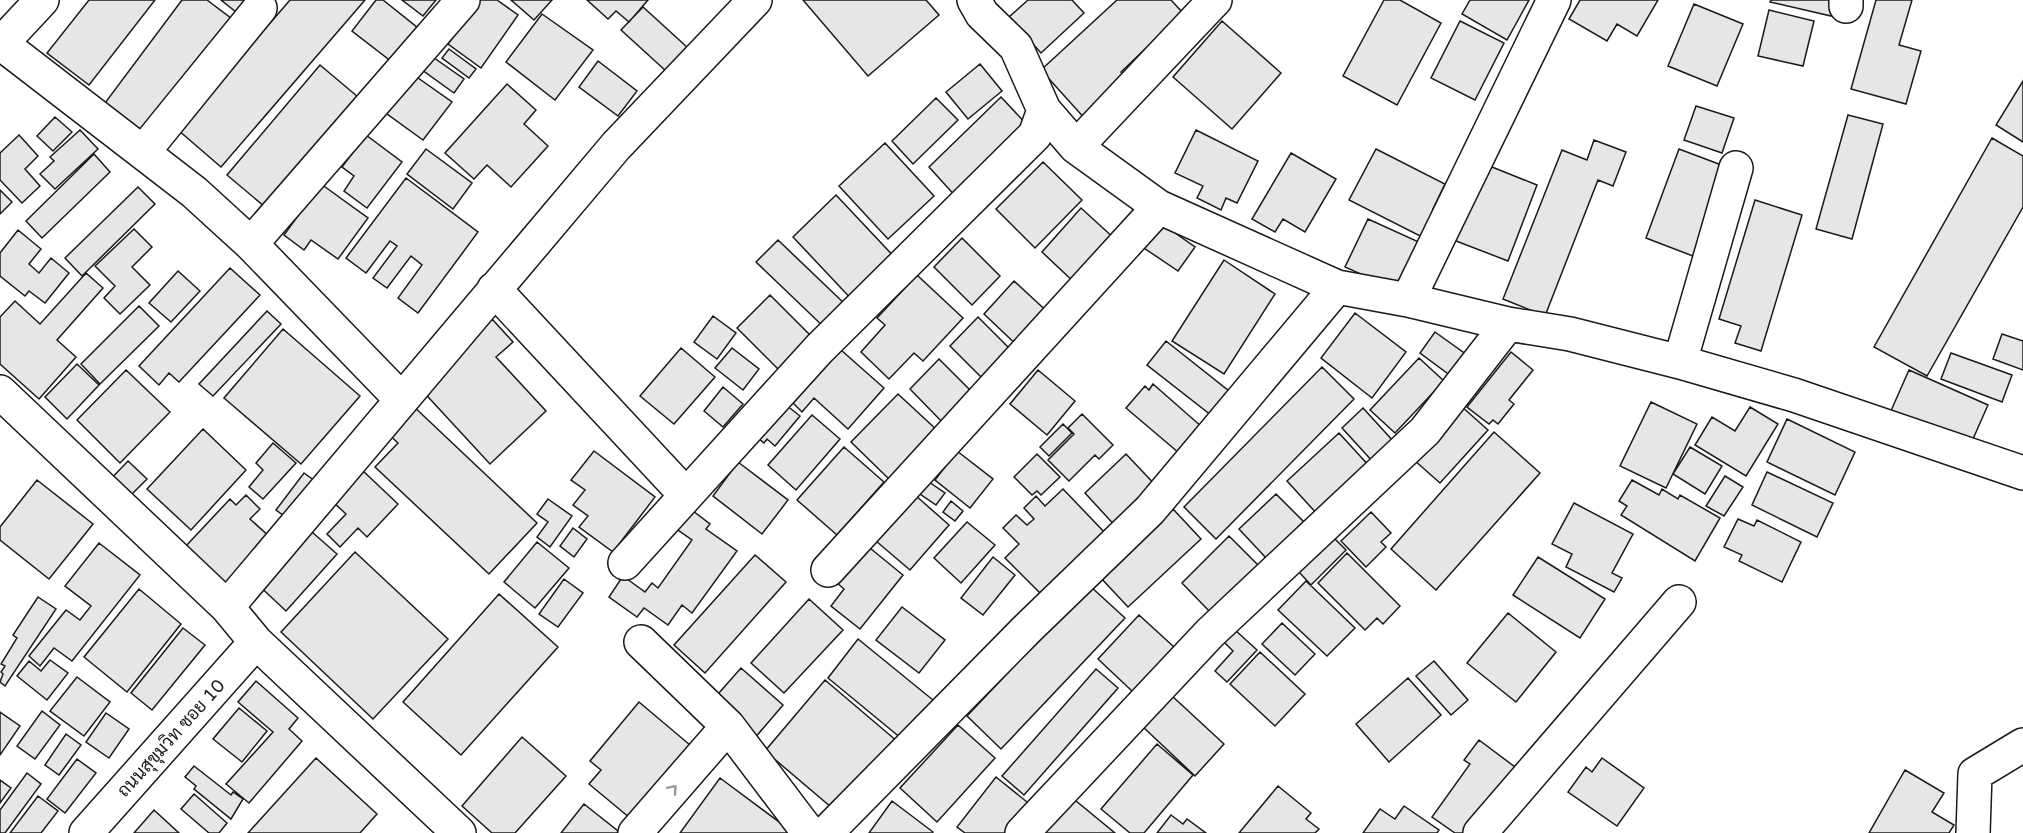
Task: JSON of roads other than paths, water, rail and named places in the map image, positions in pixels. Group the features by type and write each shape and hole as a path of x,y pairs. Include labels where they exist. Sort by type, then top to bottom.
{"street":[{"path":"42,0 1,45 144,151 251,244 401,399"},
{"path":"251,244 463,0"},
{"path":"226,607 615,146 754,0"},
{"path":"1076,147 1215,0"},
{"path":"1408,300 1554,0"},
{"path":"983,4 1016,47 1044,110 1076,147 1159,207 1337,287 1408,300 1508,324 1570,334 1680,362 1794,395 2023,474"},
{"path":"144,151 260,8"},
{"path":"625,562 819,350 1035,135 1044,110"},
{"path":"1680,362 1736,168"},
{"path":"828,570 1159,207"},
{"path":"826,833 1027,629 1150,510 1337,287"},
{"path":"494,289 685,494"},
{"path":"1022,833 1210,633 1425,431 1508,324"},
{"path":"0,392 226,607 256,642 459,833"},
{"path":"1480,833 1679,602"},
{"name":"ถนนสุขุมวิท ซอย 10","path":"86,833 256,642"},
{"path":"641,642 728,726 809,833"},
{"path":"635,833 728,726"},
{"path":"1973,833 1975,774 2023,745"}]}
